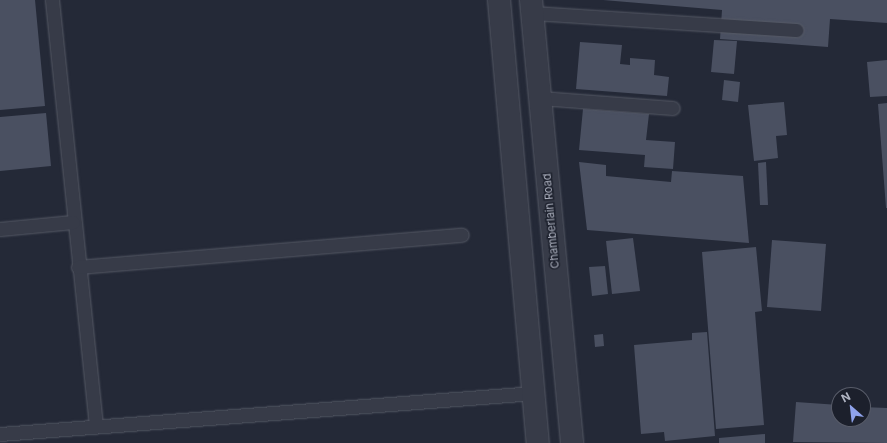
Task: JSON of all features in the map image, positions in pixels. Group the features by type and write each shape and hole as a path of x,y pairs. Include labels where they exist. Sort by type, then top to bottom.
{"street":[{"path":"499,0 538,443"},
{"name":"Chamberlain Road","path":"532,6 572,443"}],"lane":[{"path":"52,0 73,222 96,426"},
{"path":"532,6 796,30"},
{"path":"540,98 673,108"},
{"path":"0,229 73,222"},
{"path":"78,266 462,235"},
{"path":"0,434 534,393"}],"building":[{"path":"0,0 35,0 45,106 0,110"},
{"path":"603,0 887,0 887,23 830,19 828,47 720,39 722,10"},
{"path":"714,40 737,41 734,74 711,72"},
{"path":"580,42 622,45 620,64 630,65 630,58 655,60 654,75 669,77 667,96 576,89"},
{"path":"887,60 887,96 870,97 867,62"},
{"path":"724,80 740,82 738,102 722,100"},
{"path":"784,102 787,135 776,136 778,158 754,161 748,105"},
{"path":"887,103 887,208 886,208 878,104"},
{"path":"583,109 649,114 646,140 675,142 673,169 644,167 645,155 579,150"},
{"path":"46,113 51,166 0,171 0,117"},
{"path":"579,162 606,165 606,176 671,182 672,171 743,176 749,243 587,230"},
{"path":"766,162 768,205 760,205 758,163"},
{"path":"633,238 640,291 612,294 606,241"},
{"path":"772,240 826,244 821,311 767,307"},
{"path":"756,247 762,311 755,312 764,425 716,429 702,252"},
{"path":"605,266 608,294 592,296 589,267"},
{"path":"707,332 715,436 665,441 664,432 641,434 634,345 692,340 692,333"},
{"path":"603,334 604,346 595,347 594,335"},
{"path":"796,402 831,404 831,427 871,427 871,407 887,408 887,443 793,442"},
{"path":"765,434 765,443 719,443 719,438"}]}
